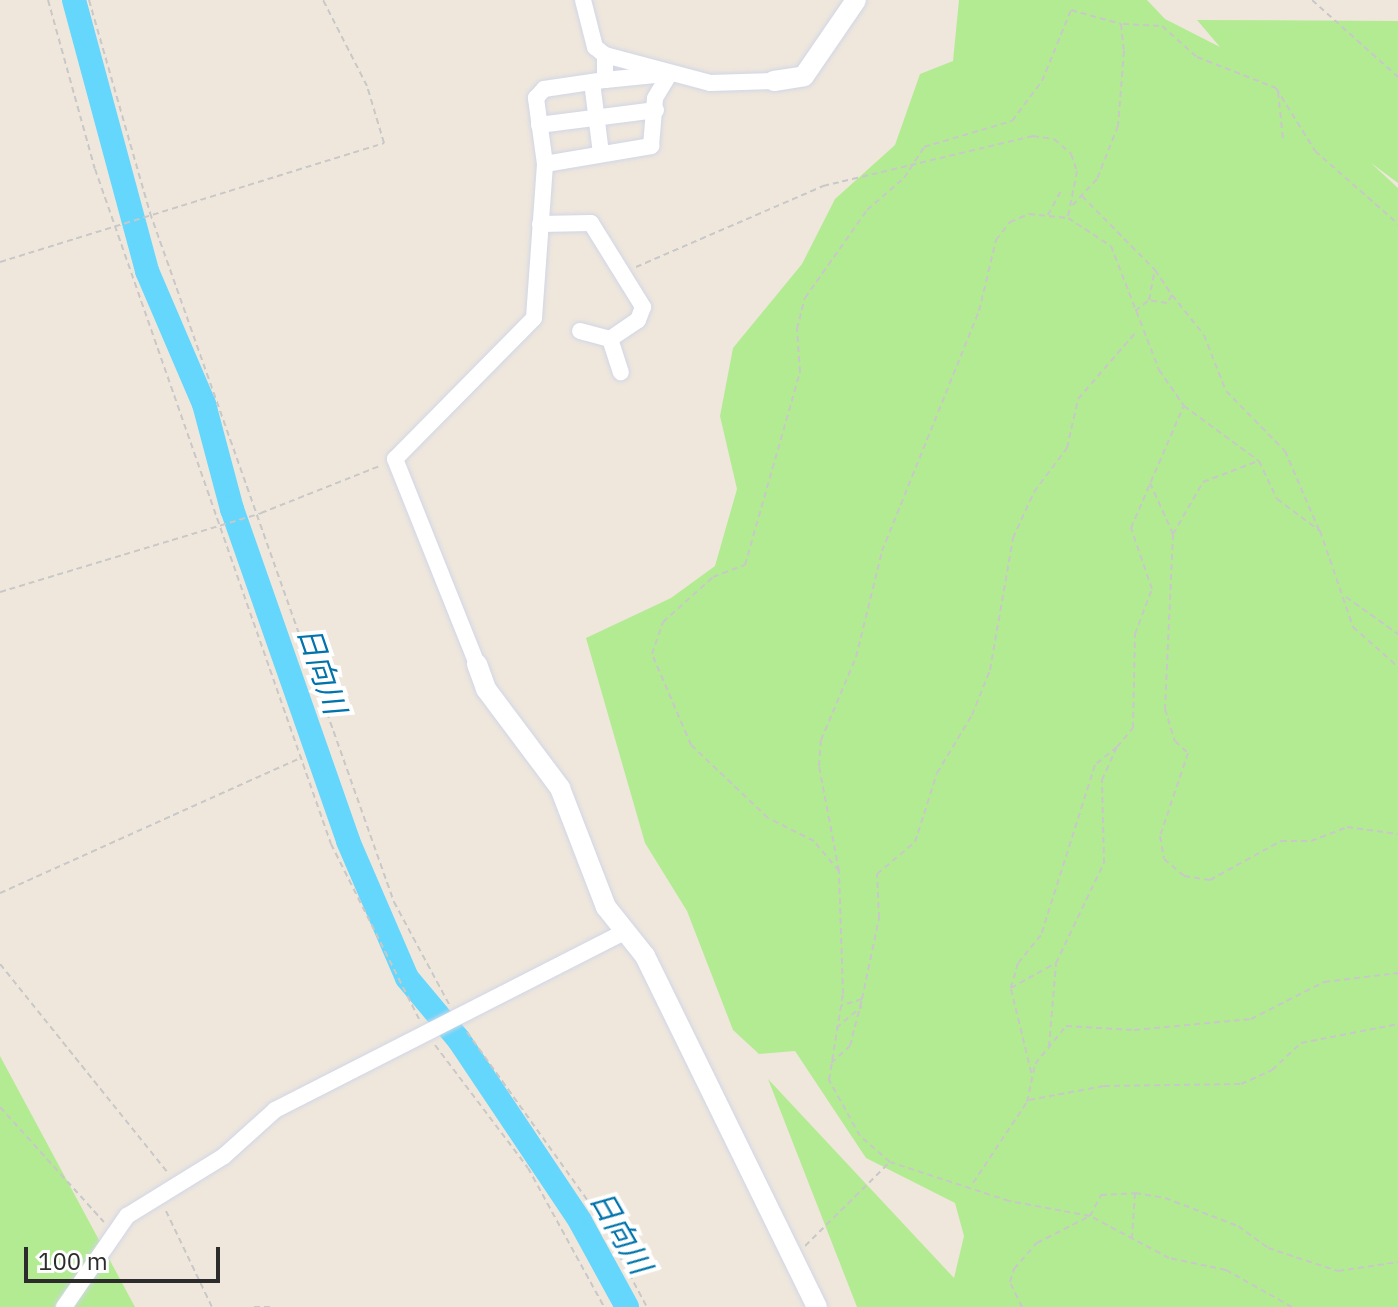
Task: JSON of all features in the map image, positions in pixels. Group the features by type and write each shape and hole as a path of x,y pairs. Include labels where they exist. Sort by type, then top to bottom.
{"street":[{"path":"583,0 595,47 605,55 710,83 774,81 804,76 856,0"},
{"path":"601,153 597,117 598,81 605,55"},
{"path":"670,73 544,89 536,98 545,164 534,318 395,459 486,689 560,788 590,872 625,932 645,956 713,1087 790,1260 817,1307"},
{"path":"545,164 651,146 656,110 670,73"},
{"path":"539,125 656,110"},
{"path":"540,224 583,218 625,271 643,314 610,339"},
{"path":"580,331 610,339"},
{"path":"610,339 621,372"},
{"path":"64,1307 112,1231 156,1192 224,1156 275,1110 428,1035 625,932"}],"path":[{"path":"48,0 116,224 217,527 303,757 331,844 428,1035 528,1168 604,1307"},
{"path":"89,0 150,213 261,513 394,902 458,1019 596,1212 647,1307"},
{"path":"0,262 150,213 384,143 367,86 323,0"},
{"path":"1312,0 1398,77"},
{"path":"839,871 814,841 768,818 691,745 652,654 681,599 745,565 800,372 797,329 805,298 867,210 914,167 924,147 1012,121 1042,81 1071,10 1121,24 1162,26 1197,57 1231,65 1278,91 1315,151 1398,224"},
{"path":"1070,208 1097,179 1118,126 1121,24"},
{"path":"1278,91 1283,139"},
{"path":"625,271 679,253 779,201 854,176 914,167 1033,136 1054,139 1077,171 1068,218"},
{"path":"1047,216 1061,191"},
{"path":"1082,195 1155,270 1204,335 1226,391 1285,451 1320,531 1345,596 1353,627 1398,667"},
{"path":"1292,1307 1226,1270 1169,1258 1090,1216 1009,1201 973,1184 890,1162 842,1110 830,1064 841,1005 839,871 819,766 821,740 856,657 882,551 979,311 996,240 1010,222 1047,216 1068,218 1111,246 1126,272 1139,331 1184,406 1259,461 1277,499 1320,531"},
{"path":"1134,312 1149,300 1155,270"},
{"path":"1149,300 1167,303 1172,295"},
{"path":"830,1064 842,1060 862,1006 879,918 877,874 915,842 928,819 937,773 972,715 990,670 1013,538 1034,492 1067,448 1078,399 1139,331"},
{"path":"1032,1079 1011,988 1018,963 1041,935 1095,765 1117,747 1133,728 1135,634 1152,589 1131,537 1149,482 1184,406"},
{"path":"0,592 261,513 395,459"},
{"path":"1259,461 1203,482 1173,534 1165,709 1188,764 1160,836 1164,859 1184,876 1210,880 1281,841 1311,841 1347,827 1398,834"},
{"path":"1149,482 1173,534"},
{"path":"1345,596 1398,634"},
{"path":"1049,1047 1056,963 1104,863 1102,780 1117,747"},
{"path":"0,893 303,757"},
{"path":"1011,988 1056,963"},
{"path":"0,964 176,1183"},
{"path":"973,1184 1028,1100 1032,1079 1049,1047 1066,1026 1134,1030 1251,1019 1324,982 1398,973"},
{"path":"841,1005 862,999"},
{"path":"835,1029 862,1006"},
{"path":"1028,1100 1104,1086 1241,1084 1272,1070 1301,1043 1398,1024"},
{"path":"0,1107 112,1231"},
{"path":"790,1260 890,1162"},
{"path":"1022,1307 1010,1282 1014,1269 1037,1243 1090,1216 1108,1191 1165,1198 1238,1226 1268,1248 1338,1271 1398,1262"},
{"path":"156,1192 212,1307"},
{"path":"1131,1238 1135,1193"},
{"path":"254,1307 274,1307"}],"green space":[{"path":"959,0 1147,0 1165,19 1220,47 1197,20 1398,21 1398,183 1371,163 1398,188 1398,1307 857,1307 768,1079 954,1278 964,1236 955,1203 866,1158 795,1051 759,1054 733,1030 687,911 645,843 586,638 671,598 715,566 737,489 720,416 733,348 802,264 835,199 895,145 920,74 953,61"},
{"path":"0,1056 135,1307 0,1307"}],"waterway":[{"name":"日向川","path":"74,0 147,271 204,404 232,509 348,841 407,978 459,1040 580,1221 627,1307"}]}
